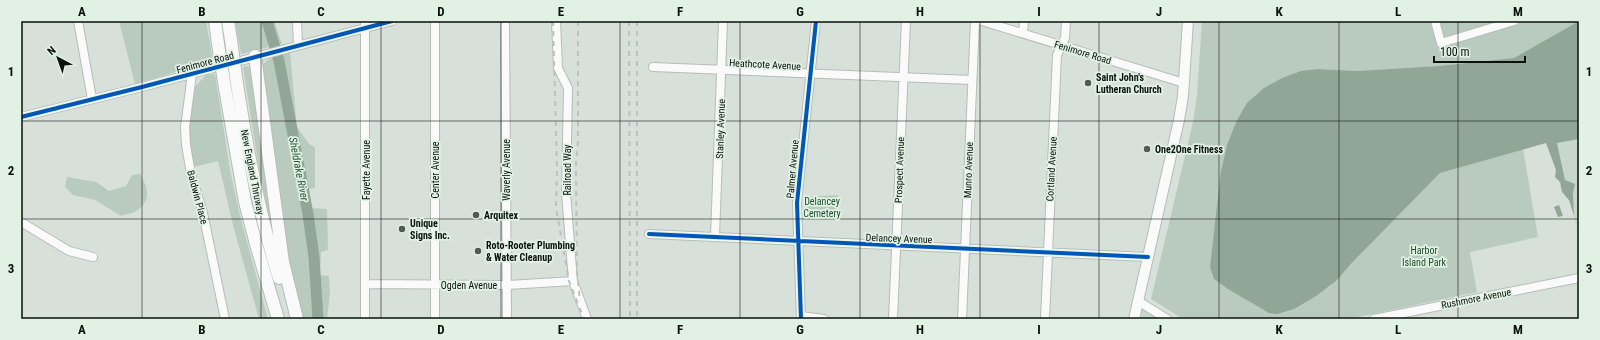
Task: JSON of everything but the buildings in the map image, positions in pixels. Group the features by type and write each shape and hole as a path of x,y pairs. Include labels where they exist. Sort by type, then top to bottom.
{"highway":[{"name":"New England Thruway","path":"215,21 245,202 278,319"},
{"name":"New England Thruway","path":"228,21 249,156 258,200 268,240 292,319"},
{"path":"255,56 282,257 297,319"}],"main road":[{"path":"1134,319 1179,120 1184,84 1188,21"}],"street":[{"path":"78,21 92,99"},
{"path":"297,21 298,45"},
{"name":"Fenimore Road","path":"21,117 270,53 365,24 392,21"},
{"name":"Center Avenue","path":"435,21 435,319"},
{"name":"Waverly Avenue","path":"505,21 507,319"},
{"name":"Railroad Way","path":"556,21 558,68 568,88 566,192 573,281 587,319"},
{"name":"Stanley Avenue","path":"715,236 723,21"},
{"name":"Palmer Avenue","path":"801,317 797,241 798,181 816,21"},
{"name":"Prospect Avenue","path":"893,319 902,78 906,21"},
{"name":"Munro Avenue","path":"962,319 975,21"},
{"name":"Fenimore Road","path":"982,21 1184,84"},
{"path":"1023,33 1024,21"},
{"name":"Cortland Avenue","path":"1045,319 1057,55 1065,38 1066,21"},
{"path":"1435,21 1441,43 1514,21"},
{"name":"Fayette Avenue","path":"365,24 365,319"},
{"name":"Heathcote Avenue","path":"653,67 972,80"},
{"name":"Baldwin Place","path":"192,74 185,127 186,145 191,174 203,213 225,319"},
{"path":"21,222 69,251 93,257"},
{"name":"Delancey Avenue","path":"649,234 1148,257"},
{"name":"Rushmore Avenue","path":"1374,319 1579,278"},
{"name":"Ogden Avenue","path":"366,284 507,285 573,281"},
{"path":"1138,301 1167,319"},
{"path":"801,317 824,319"}],"shaded area":[{"path":"1579,21 1579,139 1557,143 1565,180 1575,184 1573,193 1574,216 1569,200 1562,192 1560,182 1555,177 1556,170 1546,143 1440,173 1336,281 1316,296 1294,309 1277,314 1269,313 1214,279 1210,267 1221,171 1227,145 1236,122 1247,103 1264,88 1282,78 1301,71 1318,69 1357,71 1438,66 1514,58"},
{"path":"1579,139 1579,237 1574,216 1573,193 1575,184 1565,180 1557,142"},
{"path":"1559,205 1563,216 1558,217 1554,207"},
{"path":"1143,307 1163,319 1141,319"}],"green space":[{"path":"119,21 206,21 213,61 135,84"},
{"path":"235,21 274,21 282,44 241,54"},
{"name":"Harbor Island Park","path":"1202,21 1579,21 1514,58 1438,66 1357,71 1318,69 1236,122 1227,145 1221,171 1328,288 1440,173 1523,149 1538,237 1470,252 1477,292 1348,319 1183,319 1151,299 1193,122 1197,95"},
{"path":"290,53 297,127 309,144 315,147 315,188 309,189 310,208 327,209 328,250 321,252 320,275 329,276 330,292 327,319 303,319 292,285 261,67 270,59"},
{"path":"247,66 251,68 272,216 270,217 263,194 243,67"},
{"path":"215,74 230,170 240,216 268,319 259,319 234,229 218,161 194,167 188,136 194,88 206,75"},
{"path":"140,174 145,184 147,194 144,203 134,212 121,216 95,200 73,195 65,187 67,177 96,182 109,191 126,186 132,175"},
{"name":"Delancey Cemetery","path":"838,195 836,217 806,218 806,197"}],"waterway":[{"name":"Sheldrake River","path":"267,21 279,61 308,214 314,257 318,319"}],"railway":[{"path":"553,21 557,168 556,208 569,281 584,319"},
{"path":"578,21 578,142 576,163 577,272 580,301"},
{"path":"629,21 630,319"},
{"path":"637,21 637,319"}],"cycle path":[{"path":"21,117 142,87 392,21"},
{"path":"801,319 797,203 816,21"},
{"path":"649,234 1148,257"}],"place":[{"name":"Saint John's Lutheran Church","path":"1088,83"},
{"name":"One2One Fitness","path":"1147,149"},
{"name":"Arquitex","path":"476,215"},
{"name":"Unique Signs Inc.","path":"402,229"},
{"name":"Roto-Rooter Plumbing & Water Cleanup","path":"478,251"}]}
